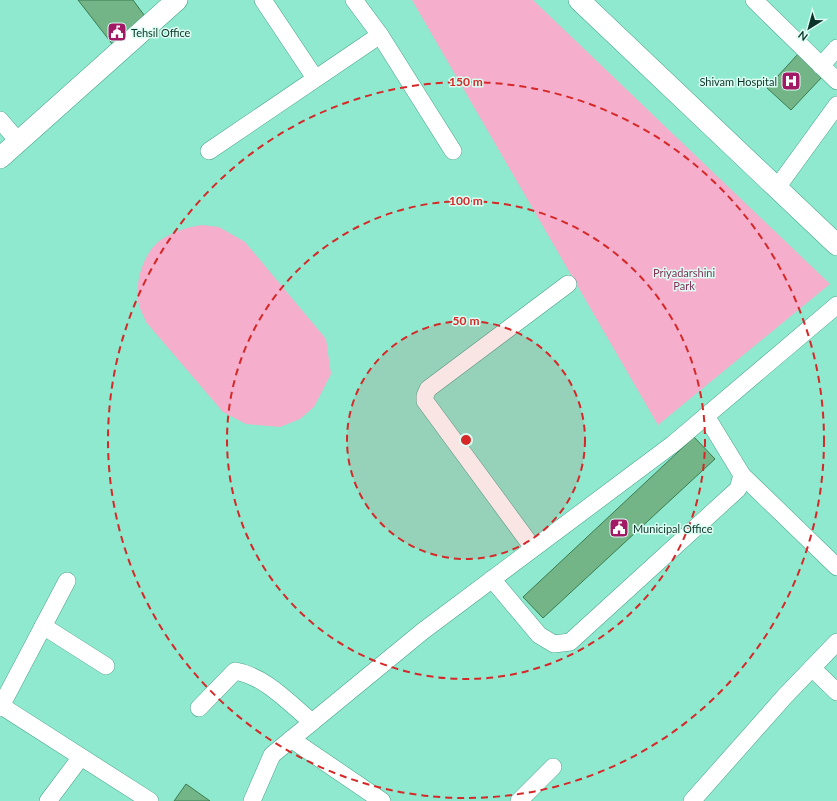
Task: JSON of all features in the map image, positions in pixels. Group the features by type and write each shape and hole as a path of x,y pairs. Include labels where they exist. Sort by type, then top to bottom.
{"main road":[{"path":"0,158 177,0"},
{"path":"580,0 776,189 837,245"}],"street":[{"path":"263,0 315,78"},
{"path":"354,0 380,35 453,151"},
{"path":"754,0 837,81"},
{"path":"209,151 380,35"},
{"path":"820,66 837,48"},
{"path":"776,189 837,105"},
{"path":"0,120 18,141"},
{"path":"533,548 425,401 425,396 428,389 568,284"},
{"path":"252,801 272,755 423,631 673,444 837,305"},
{"path":"706,416 742,475 837,567"},
{"path":"492,579 539,635 554,644 570,642 738,489 742,475"},
{"path":"67,581 0,706 150,801"},
{"path":"43,626 106,666"},
{"path":"692,801 837,642"},
{"path":"812,668 837,692"},
{"path":"199,708 235,671 249,673 264,682 312,722"},
{"path":"291,739 382,801"},
{"path":"48,801 81,757"},
{"path":"519,801 553,767"}],"green space":[{"name":"Priyadarshini Park","path":"412,0 533,0 830,284 658,425"},
{"path":"202,225 219,227 245,242 326,339 331,374 314,407 300,419 280,427 246,424 223,412 146,322 139,305 138,281 143,264 151,250 161,240 172,234 190,227"}],"building":[{"name":"Tehsil Office","path":"78,0 133,0 147,19 113,45"},
{"path":"798,54 822,77 791,110 767,88"},
{"name":"Municipal Office","path":"694,437 715,459 543,618 523,597"},
{"path":"186,784 210,801 174,801"}],"place":[{"name":"Tehsil Office","path":"117,32"},
{"name":"Shivam Hospital","path":"791,81"},
{"name":"Municipal Office","path":"619,528"}]}
